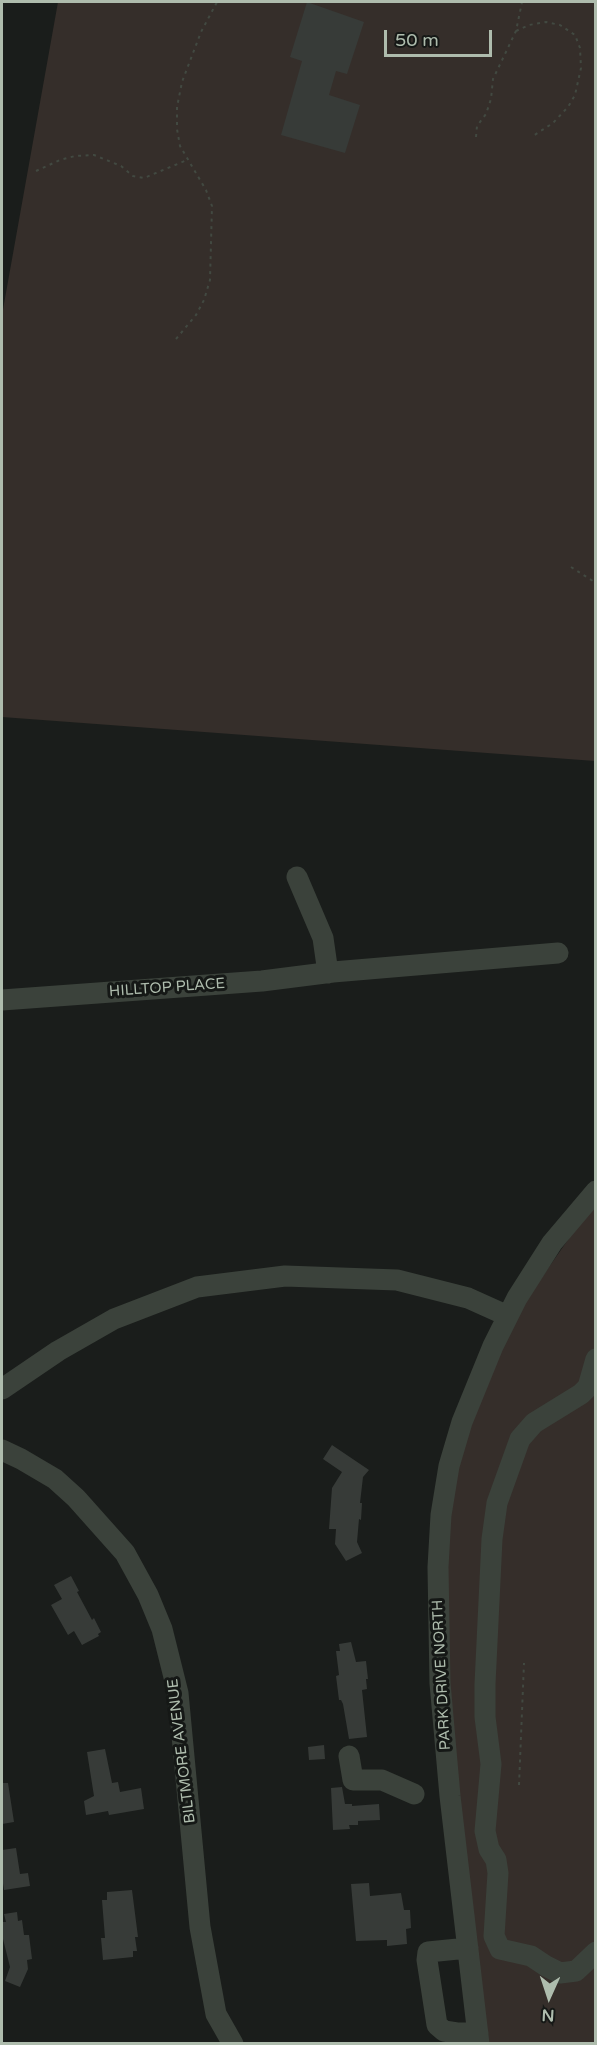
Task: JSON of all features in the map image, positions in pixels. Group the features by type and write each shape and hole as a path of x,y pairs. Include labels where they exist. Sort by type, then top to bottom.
{"street":[{"path":"297,877 323,938 331,972"},
{"name":"HILLTOP PLACE","path":"2,1000 262,981 331,972 558,953"},
{"name":"PARK DRIVE NORTH","path":"479,2038 440,1683 438,1567 441,1515 449,1466 462,1422 492,1346 552,1243 596,1191"},
{"path":"2,1389 58,1351 114,1319 196,1287 285,1276 396,1280 468,1298 508,1316"},
{"path":"596,1359 588,1387 581,1395 534,1424 520,1439 497,1503 492,1539 485,1684 485,1717 491,1764 485,1831 489,1849 496,1860 498,1873 494,1936 500,1949 531,1956 560,1973 576,1971 596,1952"},
{"name":"BILTMORE AVENUE","path":"2,1450 55,1479 76,1498 125,1553 148,1595 162,1629 178,1693 200,1927 216,2014 233,2043"},
{"path":"349,1756 352,1780 382,1780 414,1794"},
{"path":"468,1948 428,1952 427,1960 437,2025 444,2031 479,2038"}],"path":[{"path":"176,339 196,315 204,300 210,280 212,206 206,190 180,146 177,107 182,82 201,32 217,2"},
{"path":"476,138 477,126 486,114 491,99 493,79 516,31 522,2"},
{"path":"516,31 529,25 546,22 560,25 575,35 580,48 580,68 575,95 568,107 553,123 533,136"},
{"path":"36,171 67,158 94,155 121,166 133,176 144,178 188,160"},
{"path":"570,567 596,583"},
{"path":"519,1785 524,1662"}],"shaded area":[{"path":"58,2 595,2 595,761 2,717 2,315"},
{"path":"595,1206 595,2043 486,2044 446,1667 445,1561 455,1477 478,1397 519,1310 579,1224"}],"building":[{"path":"307,2 364,22 347,74 336,71 329,95 360,105 345,153 281,135 302,61 290,57"},
{"path":"332,1445 369,1470 363,1477 360,1503 362,1503 361,1520 359,1519 357,1542 362,1553 346,1561 335,1544 336,1529 329,1529 332,1488 342,1472 323,1459"},
{"path":"71,1576 92,1620 94,1618 101,1632 99,1636 82,1645 74,1631 68,1635 51,1605 62,1599 54,1585"},
{"path":"351,1642 356,1662 366,1661 367,1689 362,1690 367,1737 349,1739 343,1704 339,1700 336,1651 340,1651 339,1644"},
{"path":"324,1745 325,1759 309,1760 308,1747"},
{"path":"105,1749 112,1783 118,1782 120,1792 141,1788 144,1809 109,1815 108,1811 86,1815 84,1801 94,1796 87,1752"},
{"path":"2,1783 8,1783 14,1822 2,1824"},
{"path":"342,1787 345,1804 352,1804 352,1806 379,1804 380,1820 358,1821 358,1825 349,1825 350,1829 333,1830 331,1788"},
{"path":"16,1848 20,1874 28,1873 30,1886 4,1890 2,1850"},
{"path":"369,1883 370,1896 401,1893 404,1910 410,1910 411,1928 406,1929 407,1944 387,1946 387,1940 356,1941 351,1884"},
{"path":"132,1890 138,1937 135,1937 137,1951 133,1951 133,1957 103,1960 101,1938 105,1938 102,1900 107,1900 107,1892"},
{"path":"17,1912 18,1921 22,1920 24,1935 29,1935 32,1959 27,1960 28,1969 20,1987 5,1981 10,1967 2,1935 2,1922 6,1922 4,1914"}]}
